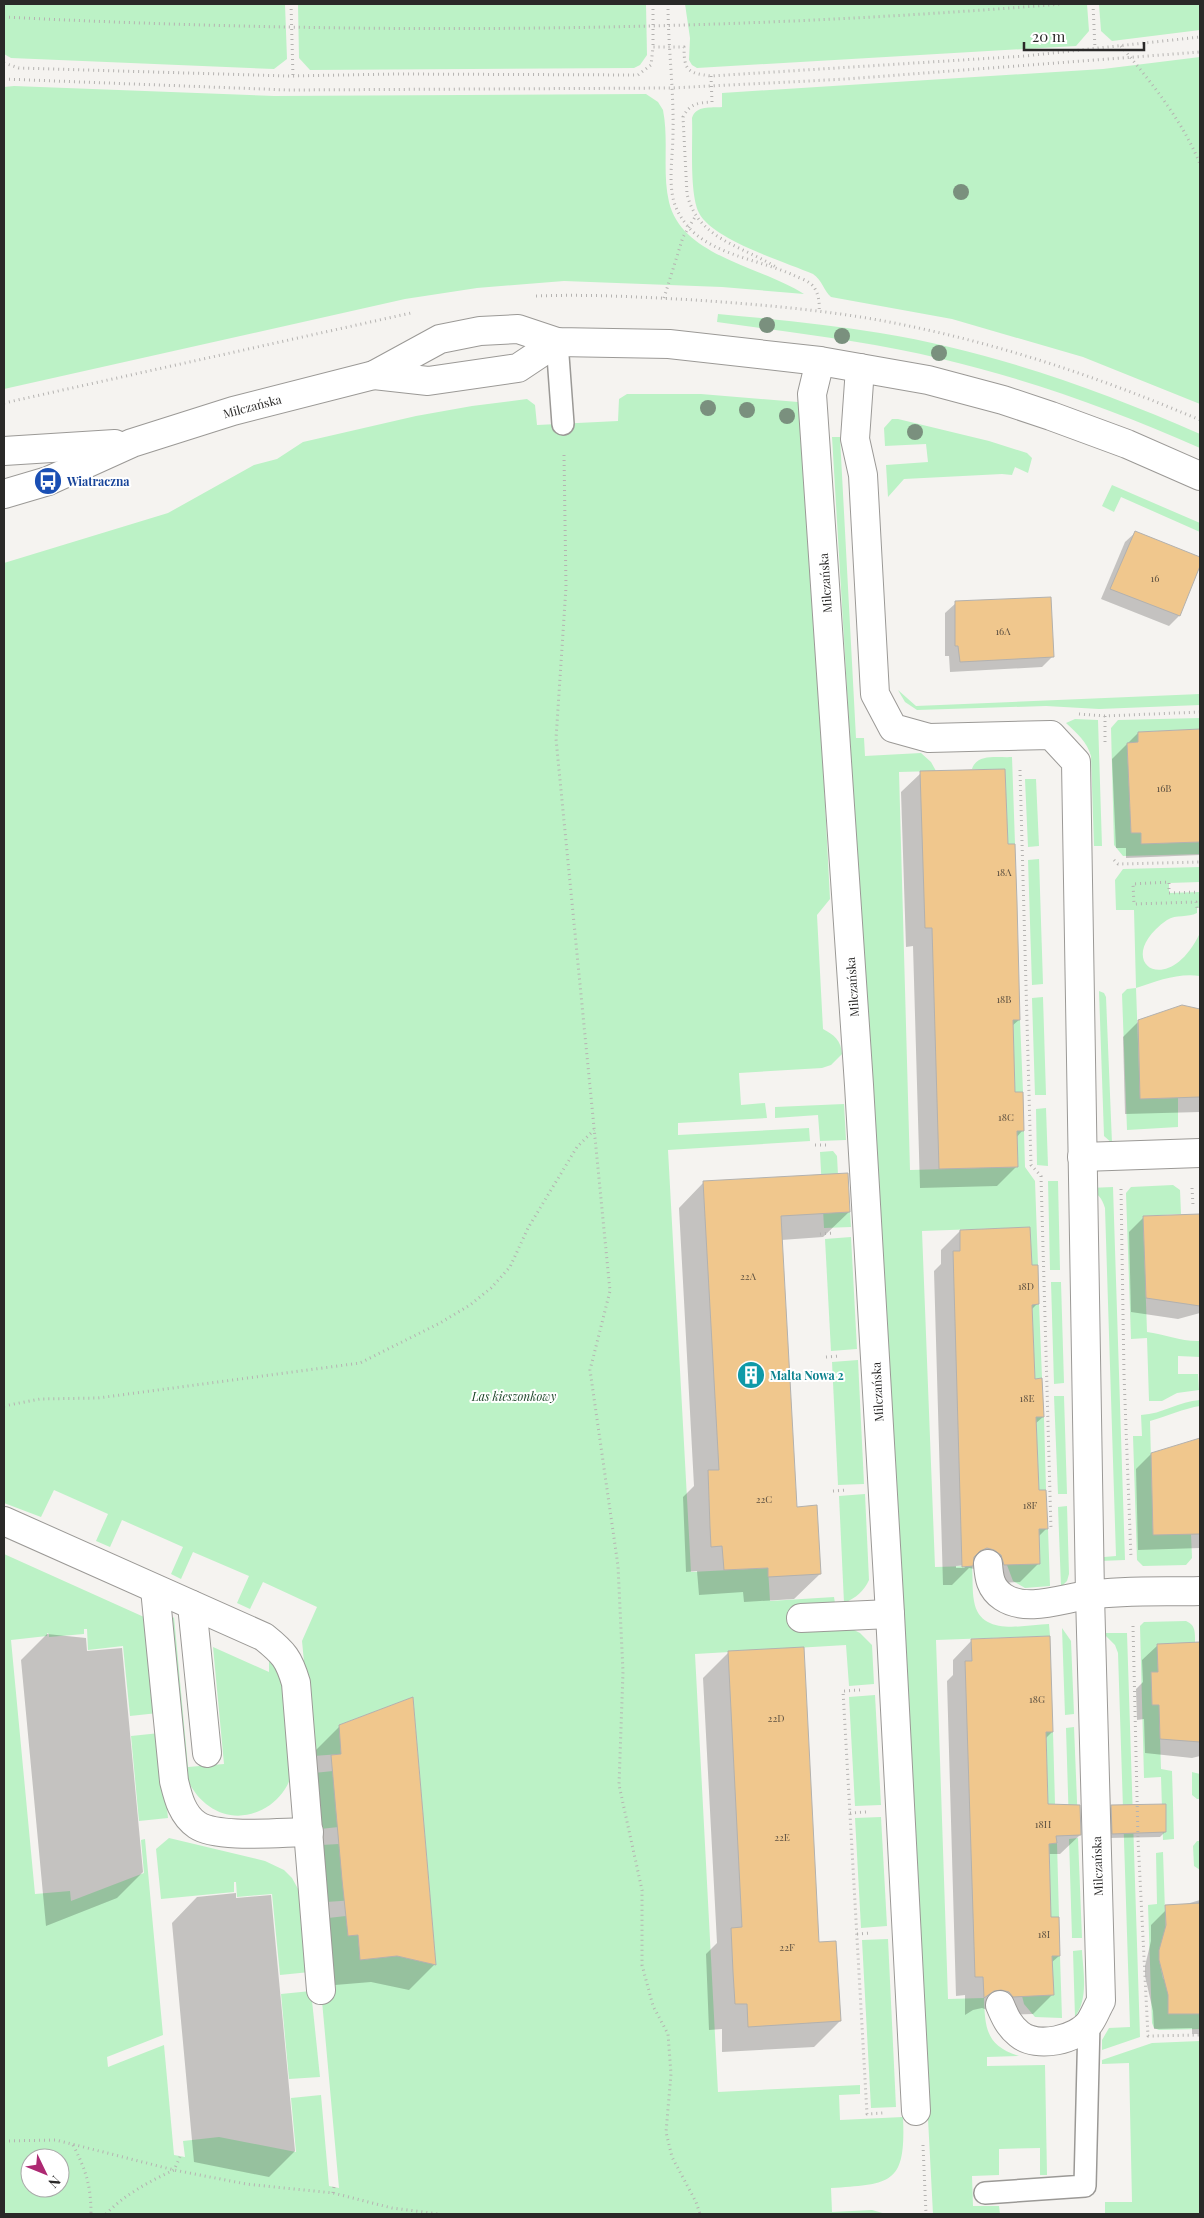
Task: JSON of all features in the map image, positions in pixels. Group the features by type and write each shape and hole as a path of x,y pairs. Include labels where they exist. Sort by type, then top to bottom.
{"street":[{"name":"Milczańska","path":"4,494 48,481 132,443 233,411 374,375 440,339 480,331 518,329 557,342 669,344 820,361 928,380 1003,400 1127,444 1200,476"},
{"name":"Milczańska","path":"374,375 428,381 518,368 557,342"},
{"name":"Milczańska","path":"820,361 812,394 860,1094 916,2111"},
{"name":"Milczańska","path":"860,368 855,439 863,475 876,694 894,728 929,738 1051,734 1076,762 1090,1594 1101,2001 1089,2023 1071,2037 1044,2042 1021,2036 1007,2022 1000,2005"},
{"name":"Milczańska","path":"4,451 132,443"},
{"path":"1082,1158 1200,1153"},
{"path":"4,1521 264,1637 279,1649 290,1663 296,1683 321,1990"},
{"path":"988,1564 989,1580 995,1589 1003,1597 1019,1603 1063,1600 1090,1594 1200,1591"},
{"path":"155,1589 174,1782 179,1804 196,1825 215,1832 309,1832"},
{"path":"192,1605 207,1753"},
{"path":"801,1618 890,1614"}],"lane":[{"path":"557,342 564,424"},
{"path":"984,2193 1085,2186 1089,2023"}],"path":[{"path":"291,4 293,76"},
{"path":"4,63 20,68 293,76 397,74 638,75 651,64 654,57 653,4"},
{"path":"668,4 674,202 683,220 705,240 726,252 783,271"},
{"path":"4,17 282,28 532,29 800,20 1061,4"},
{"path":"1093,4 1095,49"},
{"path":"653,47 684,47 684,62 687,69 695,74 711,76 1025,56 1200,37"},
{"path":"1121,46 1158,93 1194,148 1200,164"},
{"path":"4,79 288,90 672,88 1132,59 1200,52"},
{"path":"711,76 712,102 696,103 688,108 684,116 687,194 695,217 712,233 812,285 818,297 819,311"},
{"path":"664,298 683,237 695,217"},
{"path":"564,424 566,587 556,739 610,1291 590,1370 618,1566 623,1672 619,1785 642,1890 642,1965 653,2006 668,2034 671,2074 666,2132 672,2156 696,2202 700,2214"},
{"path":"1026,766 1020,767 1031,1165 1041,1176 1051,1532"},
{"path":"1112,858 1118,864 1200,862"},
{"path":"1200,892 1169,893 1169,882 1133,884 1134,904 1196,902 1197,908 1200,908"},
{"path":"4,1406 40,1399 98,1398 360,1363 440,1323 470,1305 491,1288 510,1267 528,1228 577,1146 594,1129"},
{"path":"826,1356 842,1356"},
{"path":"834,1490 849,1490"},
{"path":"861,1690 843,1691 867,2114"},
{"path":"850,1812 867,1812"},
{"path":"857,1934 874,1933"},
{"path":"1148,2036 1200,2035"},
{"path":"4,2141 56,2140 174,2170 246,2184 333,2193 392,2208 439,2214"},
{"path":"73,2144 86,2170 91,2194 90,2214"},
{"path":"106,2214 112,2207 152,2180 174,2170 180,2157"},
{"path":"333,2193 334,2187"}],"green space":[{"path":"4,4 285,4 287,59 274,69 11,58 4,54"},
{"path":"298,4 646,4 647,55 640,65 634,68 310,70 299,58"},
{"path":"685,4 1087,4 1089,31 1076,46 697,68 689,60 690,38"},
{"path":"1099,4 1200,4 1200,30 1112,41 1101,31"},
{"path":"1200,57 1200,404 1083,357 952,319 831,297 819,279 813,274 751,249 719,232 707,223 699,213 696,204 692,167 692,118 700,109 722,107 722,93 1103,69"},
{"path":"4,87 274,96 646,94 658,102 663,110 667,191 669,202 677,221 690,236 707,248 804,294 722,287 564,281 477,288 405,299 4,389"},
{"path":"718,314 819,324 880,333 962,350 1003,361 1083,387 1200,434 1200,448 1105,409 975,367 886,347 717,322"},
{"name":"Las kieszonkowy","path":"627,394 701,394 798,402 806,437 830,899 817,915 823,1029 836,1038 842,1054 831,1065 822,1068 739,1073 741,1105 765,1103 767,1118 678,1123 678,1135 809,1128 810,1141 668,1150 691,1572 768,1568 770,1601 834,1597 835,1603 797,1605 798,1630 852,1629 860,1633 872,1645 874,1684 849,1686 846,1645 695,1654 718,2092 860,2085 860,2094 839,2095 840,2120 903,2117 902,2156 898,2168 891,2176 881,2181 868,2185 831,2188 832,2212 872,2210 886,2214 4,2214 4,1554 144,1617 158,1713 130,1716 123,1646 88,1650 87,1629 84,1629 84,1634 49,1637 47,1633 47,1636 11,1640 35,1894 70,1891 71,1901 144,1873 141,1840 145,1839 163,2035 107,2057 108,2067 164,2045 174,2155 185,2157 183,2141 219,2137 296,2152 291,2098 321,2095 329,2186 339,2188 321,1990 328,1918 346,1916 348,1936 358,1935 360,1960 397,1956 436,1965 413,1697 339,1725 341,1754 313,1756 302,1641 317,1607 263,1582 250,1609 237,1603 249,1576 193,1552 181,1579 171,1574 183,1547 122,1520 110,1547 96,1541 108,1514 54,1490 41,1517 4,1503 4,563 168,513 254,465 277,459 303,442 416,416 527,399 535,405 537,425 618,421 619,399"},
{"path":"892,419 989,441 1027,453 1032,458 1028,473 1015,467 1012,475 904,479 888,497 886,465 928,462 926,444 885,446 884,428"},
{"path":"832,437 840,437 856,738 864,738 865,756 921,753 931,762 936,771 899,772 910,1170 1018,1167 1017,1131 1024,1131 1025,1167 1035,1181 1038,1265 1032,1265 1030,1227 922,1231 935,1567 972,1566 974,1601 978,1612 985,1620 994,1624 1015,1627 1049,1624 1050,1636 936,1640 948,1999 984,1998 985,2018 989,2034 1000,2047 1019,2056 987,2057 987,2066 1045,2065 1047,2175 1040,2175 1040,2148 999,2149 999,2175 972,2176 973,2206 999,2206 1000,2214 933,2214 899,1567"},
{"path":"1112,485 1200,523 1200,532 1121,497 1114,512 1102,506"},
{"path":"898,690 916,706 1200,694 1200,705 1099,709 1046,706 917,710 905,702"},
{"path":"1200,718 1200,729 1138,732 1138,742 1127,743 1131,833 1141,833 1141,844 1200,842 1200,854 1123,856 1114,845 1111,728 1118,720"},
{"path":"1075,719 1098,720 1102,846 1094,846 1091,756 1078,734 1066,723"},
{"path":"1012,757 1015,844 1008,844 1005,769 972,769 983,758"},
{"path":"1025,779 1036,779 1039,846 1028,847"},
{"path":"1039,859 1043,984 1032,985 1028,860"},
{"path":"1200,867 1200,882 1169,883 1169,893 1200,892 1200,908 1197,908 1197,913 1167,920 1151,935 1143,949 1144,960 1150,967 1160,970 1173,966 1187,954 1200,933 1200,976 1175,977 1136,988 1134,910 1116,910 1115,880 1123,869"},
{"path":"1136,988 1140,1099 1178,1098 1178,1127 1127,1130 1122,994 1127,989"},
{"path":"1099,991 1104,993 1106,997 1112,1143 1104,1136"},
{"path":"1043,997 1046,1095 1035,1095 1032,998"},
{"path":"1013,1020 1020,1020 1023,1092 1015,1092"},
{"path":"844,1104 846,1140 820,1141 818,1115 775,1118 775,1107"},
{"path":"1046,1108 1048,1166 1037,1165 1036,1109"},
{"path":"833,1151 837,1156 840,1213 850,1212 851,1227 824,1228 820,1152"},
{"path":"1048,1181 1058,1181 1060,1270 1050,1270"},
{"path":"1173,1185 1180,1190 1181,1214 1143,1216 1147,1332 1200,1341 1200,1357 1178,1356 1178,1374 1198,1374 1199,1390 1177,1393 1162,1401 1149,1401 1147,1338 1131,1339 1126,1193 1131,1187"},
{"path":"1113,1187 1125,1560 1100,1561 1104,1557 1116,1556 1105,1208 1099,1196 1089,1188"},
{"path":"851,1237 857,1349 831,1351 825,1239"},
{"path":"1051,1282 1061,1282 1064,1383 1054,1384"},
{"path":"1039,1304 1042,1378 1035,1379 1032,1305"},
{"path":"858,1360 864,1484 838,1485 832,1362"},
{"path":"1054,1396 1064,1396 1067,1494 1058,1494"},
{"path":"1200,1400 1200,1406 1150,1421 1153,1535 1191,1534 1192,1558 1186,1565 1143,1566 1137,1560 1133,1436 1142,1436 1141,1415"},
{"path":"1036,1417 1044,1417 1046,1490 1039,1490"},
{"path":"865,1494 869,1580 859,1594 844,1603 839,1496"},
{"path":"1067,1506 1069,1574 1067,1581 1061,1587 1058,1507"},
{"path":"1039,1529 1048,1529 1050,1586 1025,1588 1013,1581 1007,1565 1040,1563"},
{"path":"174,1617 188,1767 224,1764 213,1647 269,1672 269,1660 282,1680 287,1708 290,1778 287,1786 279,1796 270,1805 258,1812 234,1816 223,1813 203,1801 188,1781 171,1620"},
{"path":"1186,1621 1193,1627 1195,1643 1157,1644 1158,1672 1151,1673 1152,1705 1159,1705 1161,1769 1172,1771 1174,1839 1163,1840 1161,1777 1144,1778 1140,1626 1144,1622"},
{"path":"1062,1628 1071,1641 1074,1714 1065,1715"},
{"path":"1103,1633 1127,1633 1140,2037 1102,2050 1102,2040 1109,2028 1130,2027 1118,1653 1115,1645"},
{"path":"875,1695 881,1805 855,1806 849,1697"},
{"path":"1074,1727 1078,1826 1069,1826 1066,1728"},
{"path":"1046,1732 1053,1732 1055,1804 1048,1804"},
{"path":"160,1733 168,1818 139,1821 131,1736"},
{"path":"333,1771 348,1826 320,1829 314,1773"},
{"path":"1192,1772 1200,1774 1200,1799 1192,1795"},
{"path":"881,1817 887,1926 861,1928 855,1818"},
{"path":"169,1838 265,1861 284,1870 292,1878 302,1896 310,1972 280,1975 272,1894 237,1897 236,1882 234,1882 234,1892 161,1899 156,1849"},
{"path":"1078,1838 1082,1938 1072,1938 1069,1839"},
{"path":"1197,1841 1200,1841 1200,1870 1194,1866 1193,1846"},
{"path":"1057,1843 1059,1917 1051,1917 1049,1844"},
{"path":"339,1844 355,1900 326,1902 321,1845"},
{"path":"1163,1852 1166,1941 1159,1960 1163,1979 1168,1979 1168,2014 1200,2014 1200,2029 1159,2030 1154,2028 1152,2023 1148,1905 1157,1904 1156,1853"},
{"path":"888,1939 896,2107 871,2108 862,1940"},
{"path":"1082,1950 1084,1993 1075,2017 1073,1951"},
{"path":"1052,1956 1060,1956 1062,2018 1035,2017 1024,2004 1022,1996 1053,1995"},
{"path":"311,1991 320,2077 289,2079 281,1994"},
{"path":"1200,2041 1200,2214 1105,2214 1105,2202 1132,2202 1129,2063 1102,2064 1102,2060 1152,2043"}],"building":[{"path":"1135,531 1200,557 1200,566 1180,616 1110,589"},
{"path":"1051,597 1054,657 960,662 958,646 955,646 955,601"},
{"path":"1200,729 1200,842 1141,844 1141,833 1131,833 1127,743 1138,742 1138,732"},
{"path":"1005,769 1008,844 1015,844 1017,902 1020,1020 1013,1020 1015,1092 1023,1092 1024,1131 1017,1131 1018,1167 939,1169 932,928 925,928 920,771"},
{"path":"1182,1005 1200,1009 1200,1097 1140,1099 1138,1020"},
{"name":"Malta Nowa 2","path":"848,1173 850,1212 781,1216 797,1507 817,1505 821,1574 768,1577 768,1568 724,1570 722,1546 711,1547 708,1470 719,1470 703,1181"},
{"path":"1200,1214 1200,1306 1146,1298 1143,1216"},
{"path":"1030,1227 1032,1265 1038,1265 1039,1304 1032,1305 1035,1379 1042,1378 1044,1417 1036,1417 1039,1490 1046,1490 1048,1529 1039,1529 1040,1564 1004,1565 1001,1555 987,1548 980,1551 974,1557 973,1566 962,1567 953,1251 960,1251 960,1230"},
{"path":"1200,1438 1200,1534 1153,1535 1151,1453"},
{"path":"1050,1636 1053,1732 1046,1732 1048,1804 1080,1805 1081,1835 1056,1836 1057,1843 1049,1844 1051,1917 1059,1917 1060,1956 1052,1956 1054,1995 1013,1997 1009,1992 1001,1990 994,1991 984,1998 983,1977 975,1977 965,1661 972,1661 971,1639"},
{"path":"1200,1642 1200,1742 1160,1739 1159,1705 1152,1705 1151,1672 1158,1672 1157,1644"},
{"path":"804,1647 819,1942 836,1941 841,2021 748,2027 747,2004 735,2004 733,1972 731,1928 742,1927 728,1651"},
{"path":"413,1697 436,1965 397,1956 360,1960 358,1935 348,1936 331,1755 341,1754 339,1725"},
{"path":"1166,1804 1166,1832 1112,1834 1111,1805"},
{"path":"1200,1903 1200,2014 1168,2014 1168,1995 1159,1960 1159,1950 1166,1925 1165,1905"}],"place":[{"name":"Wiatraczna","path":"48,481"},
{"name":"Malta Nowa 2","path":"751,1375"}]}
